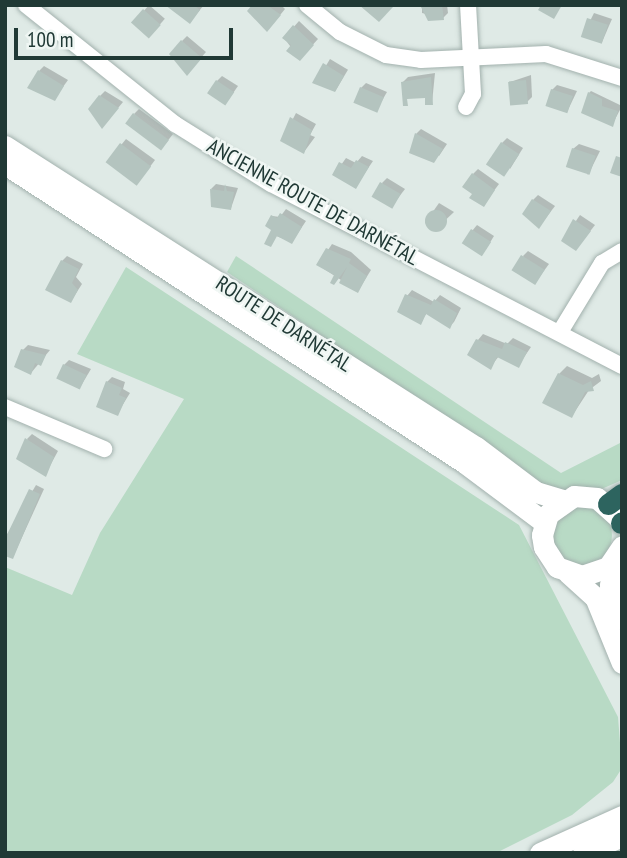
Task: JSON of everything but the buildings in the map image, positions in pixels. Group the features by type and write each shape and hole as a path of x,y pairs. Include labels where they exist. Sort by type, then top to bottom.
{"main road":[{"name":"ROUTE DE DARNÉTAL","path":"5,146 475,447 536,492 562,500"},
{"name":"ROUTE DE DARNÉTAL","path":"5,164 465,463 544,523"},
{"path":"622,524 615,499 585,495 562,500 544,523 544,547 557,567 568,573 595,597 622,663"},
{"path":"568,573 596,574 620,551"},
{"path":"620,551 610,585 622,619"},
{"path":"540,853 622,816"},
{"path":"583,853 622,836"}],"street":[{"name":"ANCIENNE ROUTE DE DARNÉTAL","path":"26,5 175,124 248,170 622,366"},
{"path":"307,5 341,32 386,55 421,60 470,55 546,54 622,78"},
{"path":"466,107 473,94 468,5"},
{"path":"560,332 603,262 622,251"},
{"path":"5,407 104,449"}],"green space":[{"path":"236,256 561,473 622,442 622,480 597,491 552,490 227,272"},
{"path":"126,267 519,525 618,717 622,768 613,782 572,815 496,853 5,853 5,567 72,595 100,533 184,399 77,354"},
{"path":"582,505 599,510 607,518 612,535 607,552 599,560 582,565 565,560 557,552 552,535 557,518 565,510"}]}
